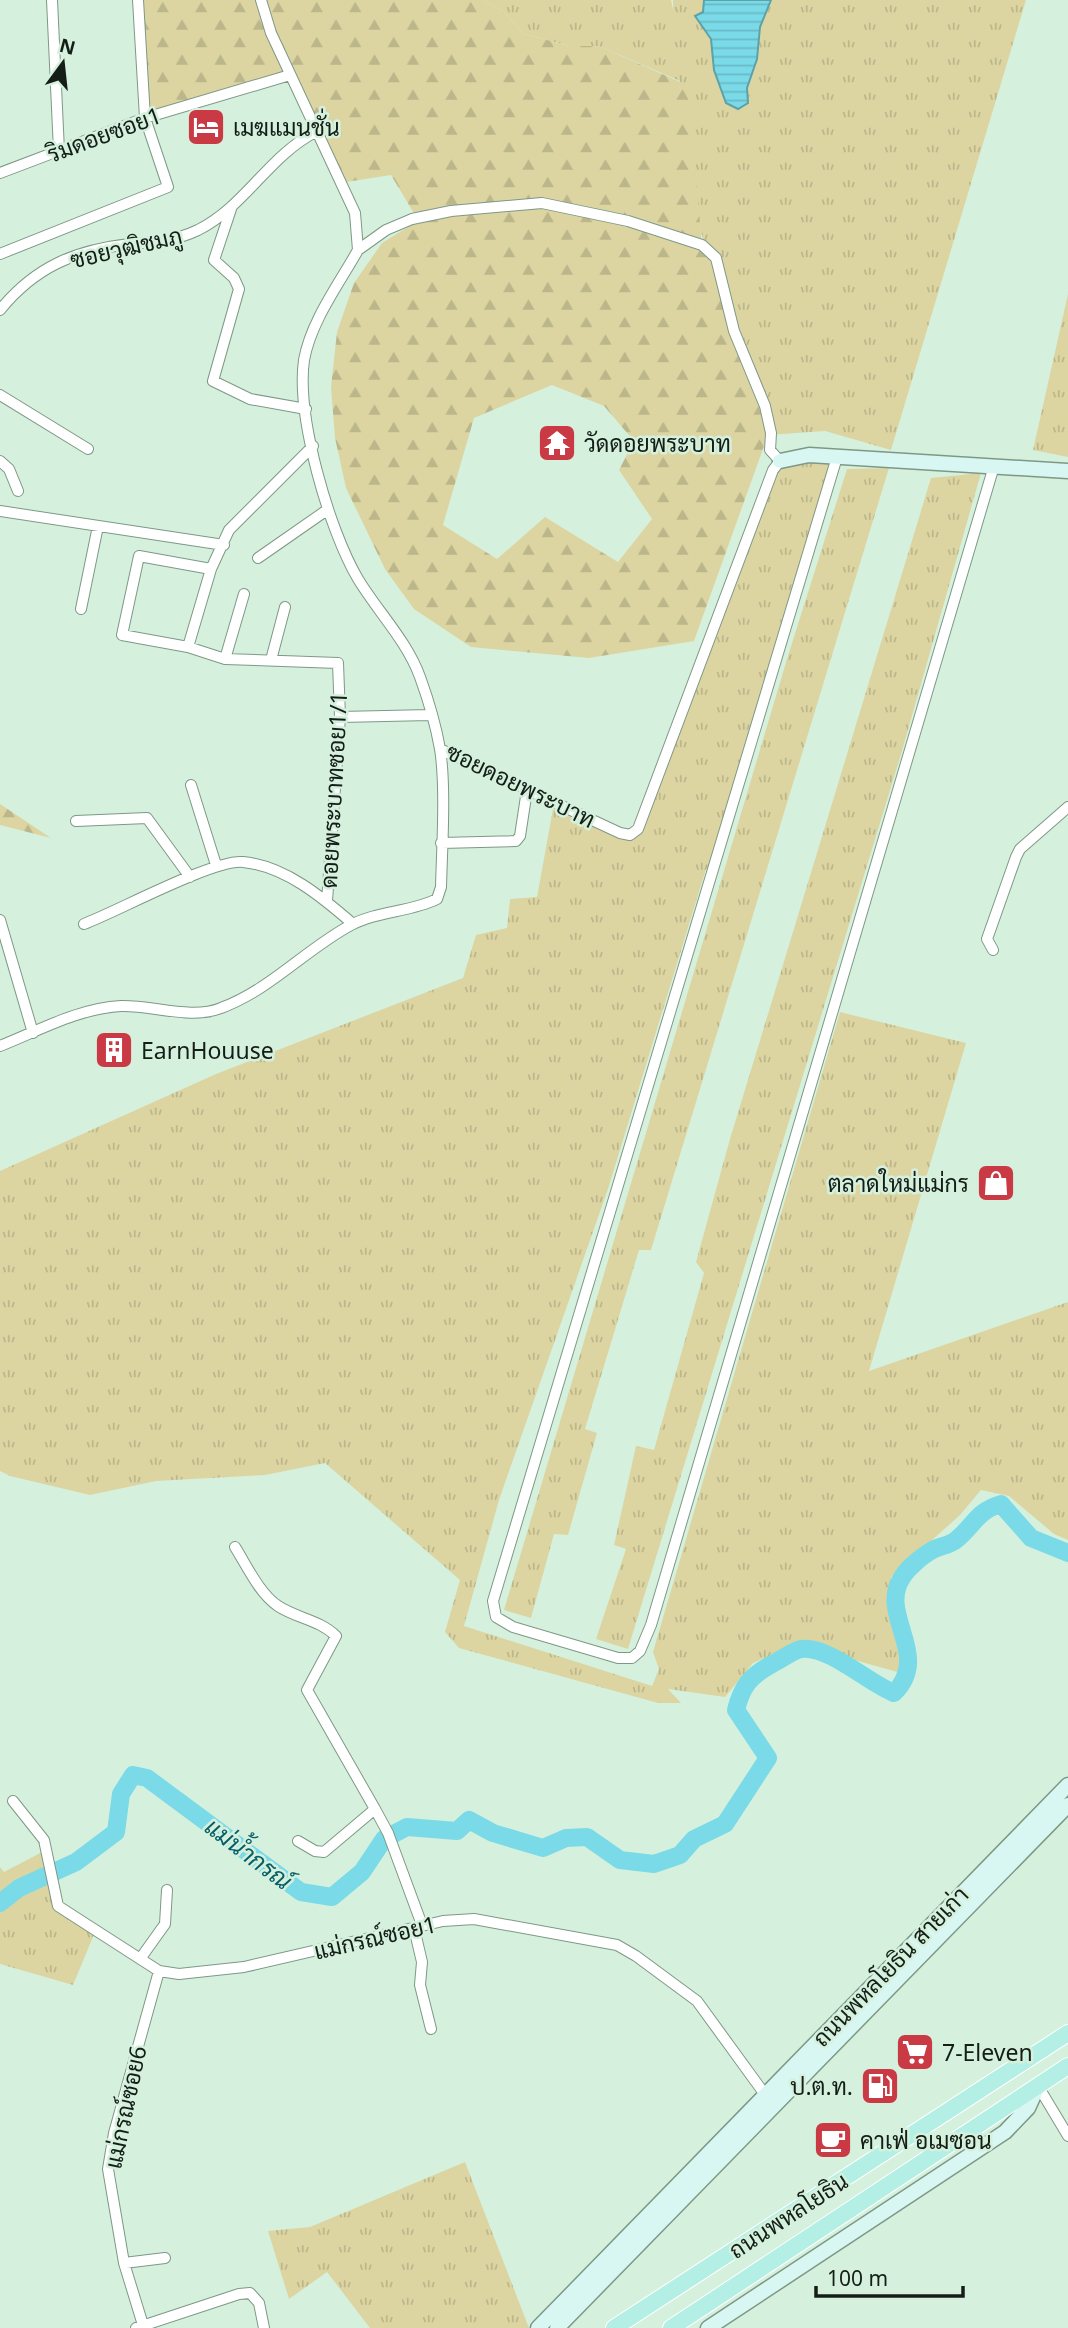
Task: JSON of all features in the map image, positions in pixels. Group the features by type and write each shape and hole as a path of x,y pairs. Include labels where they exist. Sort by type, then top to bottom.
{"main road":[{"path":"780,461 795,455 1068,471"},
{"name":"ถนนพหลโยธิน สายเก่า","path":"557,2328 1068,1785"},
{"name":"ถนนพหลโยธิน สายเก่า","path":"538,2328 1068,1805"},
{"name":"ถนนพหลโยธิน","path":"614,2328 1068,2033"},
{"name":"ถนนพหลโยธิน","path":"671,2328 1068,2066"},
{"path":"708,2328 1005,2132 1028,2108 1038,2086"}],"street":[{"path":"52,0 59,151"},
{"path":"0,252 168,187 145,118 138,0"},
{"path":"261,0 271,33 355,213 358,250"},
{"name":"ริมดอยซอย1","path":"0,173 145,118 290,75"},
{"name":"ซอยวุฒิชมภู","path":"0,310 16,290 37,272 71,257 103,247 172,241 231,209 292,144 317,131"},
{"path":"358,250 386,230 412,219 451,211 542,203 640,224 702,245 716,258 734,331 765,406 771,433 770,450 780,461"},
{"path":"231,209 215,260 234,278 239,289 212,381 250,399 306,409"},
{"name":"ซอยดอยพระบาท","path":"358,250 312,334 304,360 306,409 327,510 342,551 374,606 411,654 440,749 620,833 630,835 638,829 773,470 780,461"},
{"path":"0,395 88,449"},
{"path":"188,647 211,569 229,530 313,446"},
{"path":"837,457 493,1601 496,1617 513,1627 618,1658 632,1658 640,1651 651,1625 994,466"},
{"path":"0,461 9,469 18,491"},
{"path":"258,558 327,510"},
{"path":"0,511 224,545"},
{"path":"81,610 98,526"},
{"name":"ดอยพระบาทซอย1/1","path":"211,569 139,556 122,635 188,647 225,659 338,663 340,717 327,901"},
{"path":"225,659 244,594"},
{"path":"271,660 285,607"},
{"path":"340,717 430,715"},
{"path":"0,1046 93,1010 119,1006 201,1012 220,1009 260,988 353,924 437,899 441,887 440,749"},
{"path":"191,785 216,866"},
{"path":"441,843 516,841 520,836 527,790"},
{"path":"993,950 987,939 1020,849 1068,807"},
{"path":"76,821 147,818 190,877"},
{"path":"84,924 216,866 241,861 262,866 302,884 353,924"},
{"path":"0,920 5,955 33,1033"},
{"path":"235,1547 264,1593 278,1606 328,1628 337,1636 307,1690 375,1809 393,1848 418,1927 422,1962 421,1985 432,2029"},
{"name":"แม่กรณ์ซอย1","path":"13,1801 44,1840 58,1906 159,1971 179,1974 244,1967 418,1927 474,1919 617,1945 636,1955 697,2001 769,2100"},
{"path":"298,1840 315,1851 324,1852 375,1809"},
{"path":"140,1959 165,1924 167,1890"},
{"name":"แม่กรณ์ซอย6","path":"139,2327 124,2263 108,2169 114,2133 159,1971"},
{"path":"1038,2086 1068,2136"},
{"path":"124,2263 165,2258"},
{"path":"139,2327 239,2294 250,2293 259,2303 264,2328"}],"green space":[{"path":"138,0 483,0 504,12 524,34 570,46 599,46 687,85 702,245 707,250 768,435 694,641 589,658 471,647 414,609 385,569 346,488 335,438 331,387 337,332 354,283 382,243 429,214 415,215 391,175 340,183 290,75 145,118","holes":["552,385 604,406 634,441 619,470 652,519 618,562 545,517 497,559 443,525 474,418"]},
{"path":"483,0 671,0 673,10 673,0 1026,0 891,450 825,431 768,435 692,205 680,81 599,46 570,46 524,34 504,12"},
{"path":"1068,294 1068,457 1033,450"},
{"path":"837,457 714,867 706,869 608,1189 499,1500 464,1626 652,1686 659,1669 653,1652 840,1012 966,1043 869,1371 1068,1302 1068,1540 1054,1534 1009,1496 981,1490 960,1515 891,1577 901,1673 822,1651 802,1642 753,1663 725,1697 668,1689 681,1703 658,1703 459,1648 445,1632 460,1580 325,1463 265,1475 156,1481 90,1495 10,1476 0,1471 0,1171 216,1074 463,978 476,935 507,928 510,899 537,897 553,809 639,834 780,461"},
{"path":"889,468 651,1250 639,1250 585,1429 597,1433 568,1535 554,1534 531,1618 504,1610 787,659 847,469"},
{"path":"981,473 902,751 628,1649 596,1639 626,1549 614,1545 636,1446 654,1450 704,1273 696,1262 730,1139 931,478"},
{"path":"0,804 51,838 0,825"},
{"path":"46,1850 56,1907 95,1932 73,1985 0,1964 0,1867 4,1872"},
{"path":"465,2162 529,2328 370,2328 327,2272 289,2299 268,2231 310,2227"}],"water":[{"path":"704,0 771,0 760,27 757,59 747,88 748,103 738,109 726,103 714,70 711,39 695,16 703,12"}],"waterway":[{"name":"แม่น้ำกรณ์","path":"0,1903 19,1888 76,1862 116,1832 121,1794 133,1775 147,1778 301,1892 332,1897 362,1872 384,1839 407,1827 457,1831 469,1820 493,1833 543,1848 566,1838 587,1837 620,1860 654,1864 680,1855 694,1839 725,1824 768,1758 736,1710 744,1688 764,1668 801,1649 812,1649 894,1693 904,1678 908,1664 896,1605 896,1590 903,1576 927,1553 956,1540 980,1515 992,1507 1001,1504 1031,1538 1068,1553"}],"place":[{"name":"เมฆแมนชั่น","path":"206,127"},
{"name":"วัดดอยพระบาท","path":"557,443"},
{"name":"EarnHouuse","path":"114,1050"},
{"name":"ตลาดใหม่แม่กร","path":"996,1183"},
{"name":"7-Eleven","path":"915,2052"},
{"name":"ป.ต.ท.","path":"880,2086"},
{"name":"คาเฟ่ อเมซอน","path":"833,2140"}]}
